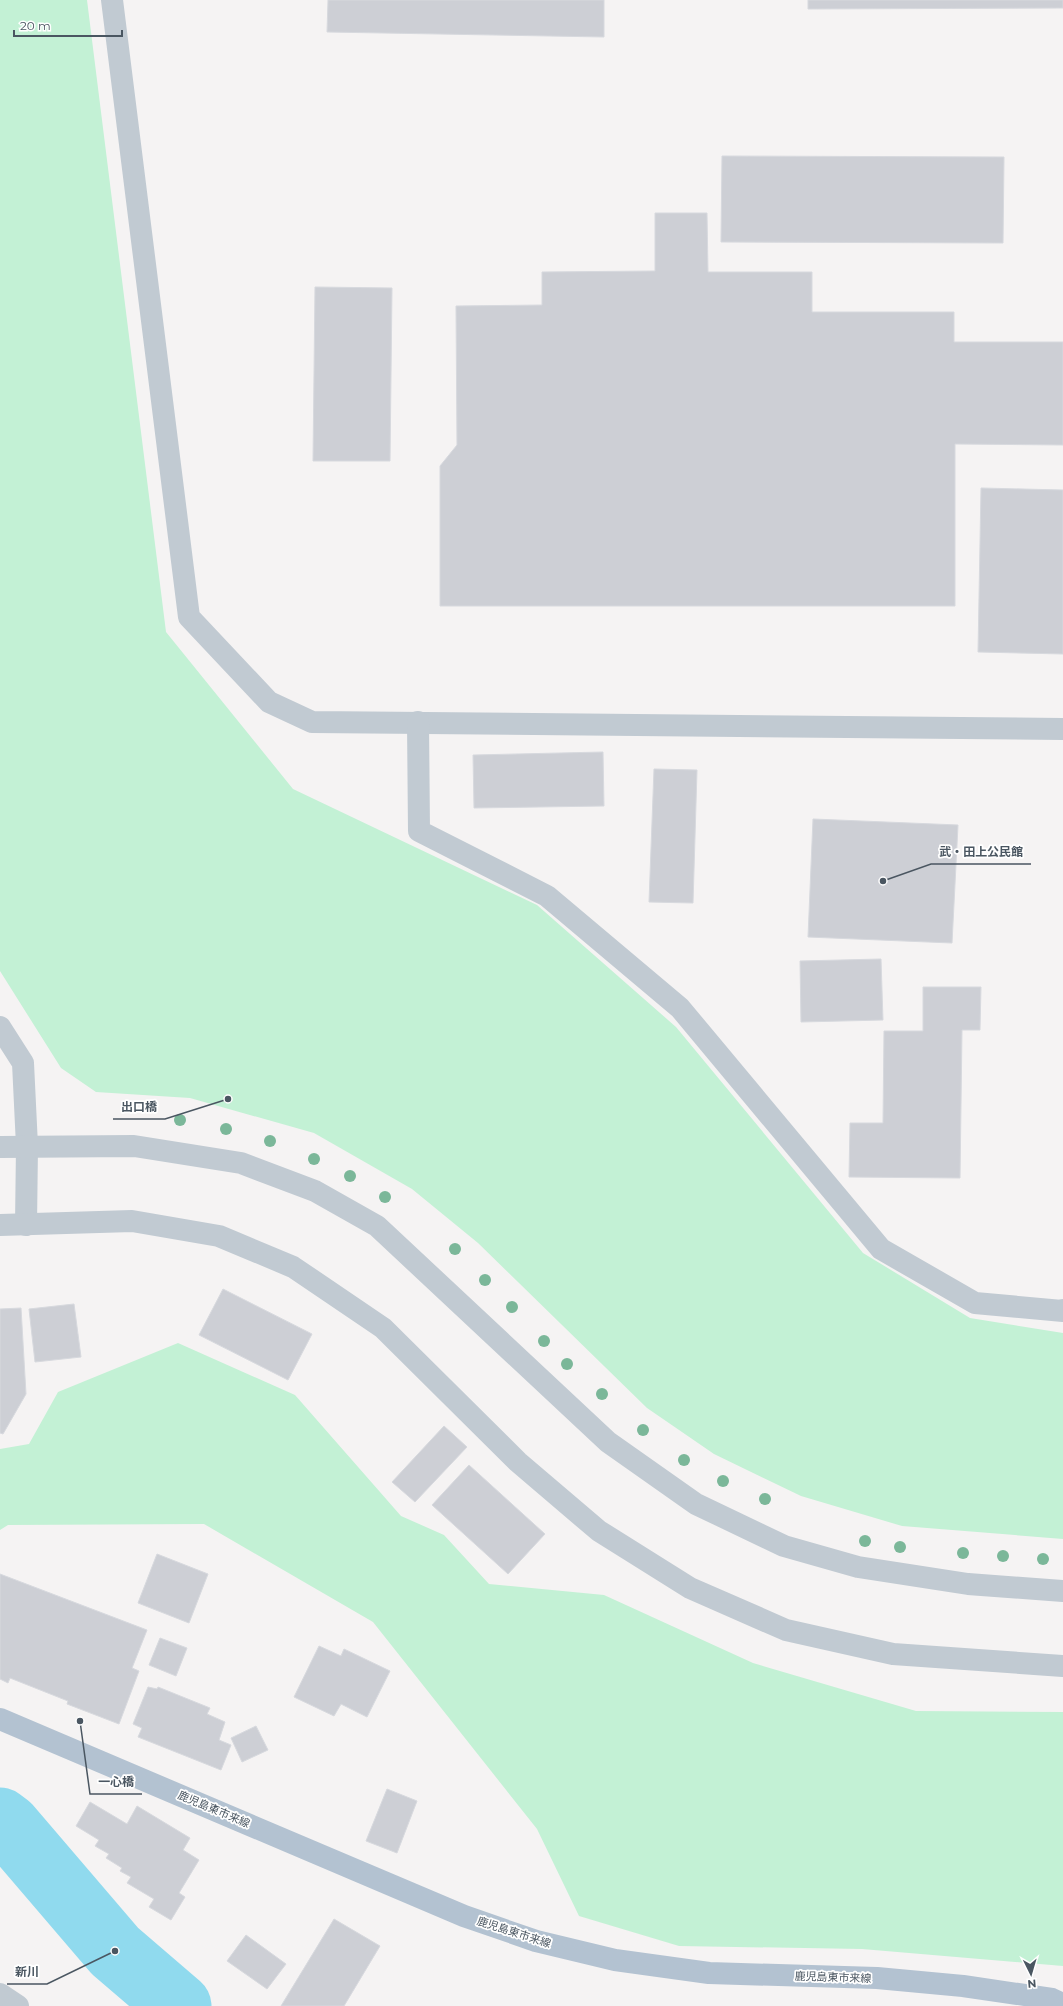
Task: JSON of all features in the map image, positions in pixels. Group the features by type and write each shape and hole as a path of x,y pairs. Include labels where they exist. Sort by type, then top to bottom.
{"main road":[{"name":"鹿児島東市来線","path":"0,1719 464,1916 536,1940 616,1960 709,1973 893,1980 963,1986 1052,1999 1063,2004"}],"street":[{"path":"112,0 189,617 269,702 312,722 1063,729"},
{"path":"418,722 419,831 547,896 680,1008 881,1249 975,1304 1063,1310"},
{"path":"0,1026 23,1063 27,1146 26,1225"},
{"path":"0,1147 134,1146 241,1163 315,1191 377,1226 608,1442 696,1504 784,1546 858,1568 968,1584 1063,1591"},
{"path":"0,1225 132,1221 219,1236 294,1266 383,1328 518,1462 599,1531 690,1588 786,1630 893,1654 1063,1666"},
{"path":"0,1994 18,2006"}],"green space":[{"path":"0,0 87,0 166,632 293,789 537,905 676,1027 863,1253 970,1318 1063,1333 1063,1539 902,1526 801,1496 714,1454 647,1408 478,1243 412,1189 314,1133 190,1098 96,1092 61,1068 0,971"},
{"path":"178,1343 295,1395 401,1516 444,1535 489,1584 604,1595 753,1663 916,1711 1063,1712 1063,1966 862,1949 679,1946 579,1916 537,1829 373,1622 204,1524 8,1525 0,1530 0,1449 29,1444 58,1392"}],"building":[{"path":"328,0 604,0 604,37 327,32"},
{"path":"808,0 1063,0 1063,8 808,9"},
{"path":"722,156 1004,157 1003,243 721,242"},
{"path":"655,213 707,213 708,272 812,272 812,312 954,312 954,342 1063,342 1063,445 955,444 955,606 440,606 440,466 457,445 456,306 542,305 542,272 655,271"},
{"path":"315,287 392,288 390,461 313,461"},
{"path":"981,488 1063,490 1063,654 978,652"},
{"path":"603,752 604,806 474,808 473,755"},
{"path":"654,769 697,770 693,903 649,902"},
{"path":"813,819 958,825 952,943 808,937"},
{"path":"881,959 883,1020 801,1022 800,961"},
{"path":"923,987 981,987 980,1030 962,1030 960,1178 849,1177 850,1123 883,1123 884,1031 923,1031"},
{"path":"223,1289 312,1334 288,1380 199,1335"},
{"path":"74,1304 81,1357 35,1362 29,1309"},
{"path":"21,1308 26,1394 3,1434 0,1433 0,1309"},
{"path":"444,1426 467,1447 415,1502 392,1482"},
{"path":"469,1465 545,1534 508,1574 432,1505"},
{"path":"157,1554 208,1574 189,1623 138,1603"},
{"path":"0,1574 147,1630 132,1668 139,1671 119,1724 67,1704 68,1701 10,1678 8,1683 0,1679"},
{"path":"160,1638 187,1648 176,1676 149,1665"},
{"path":"319,1646 341,1656 344,1649 390,1671 367,1717 341,1704 334,1716 294,1697"},
{"path":"148,1687 157,1689 158,1687 210,1708 207,1714 225,1722 219,1740 231,1745 221,1770 138,1737 142,1728 133,1724"},
{"path":"256,1726 268,1750 242,1762 231,1738"},
{"path":"387,1789 417,1801 397,1853 366,1841"},
{"path":"90,1802 127,1824 137,1806 190,1838 183,1850 199,1860 179,1893 185,1897 171,1920 149,1907 154,1899 127,1883 131,1877 120,1871 122,1868 106,1858 109,1854 95,1846 99,1840 76,1826"},
{"path":"334,1919 380,1946 344,2006 281,2006"},
{"path":"246,1935 286,1964 267,1989 227,1961"}],"waterway":[{"path":"0,1820 8,1826 115,1951 179,2006"}],"place":[{"name":"武・田上公民館","path":"883,881"},
{"name":"出口橋","path":"228,1099"},
{"name":"一心橋","path":"80,1721"},
{"name":"新川","path":"115,1951"}]}
